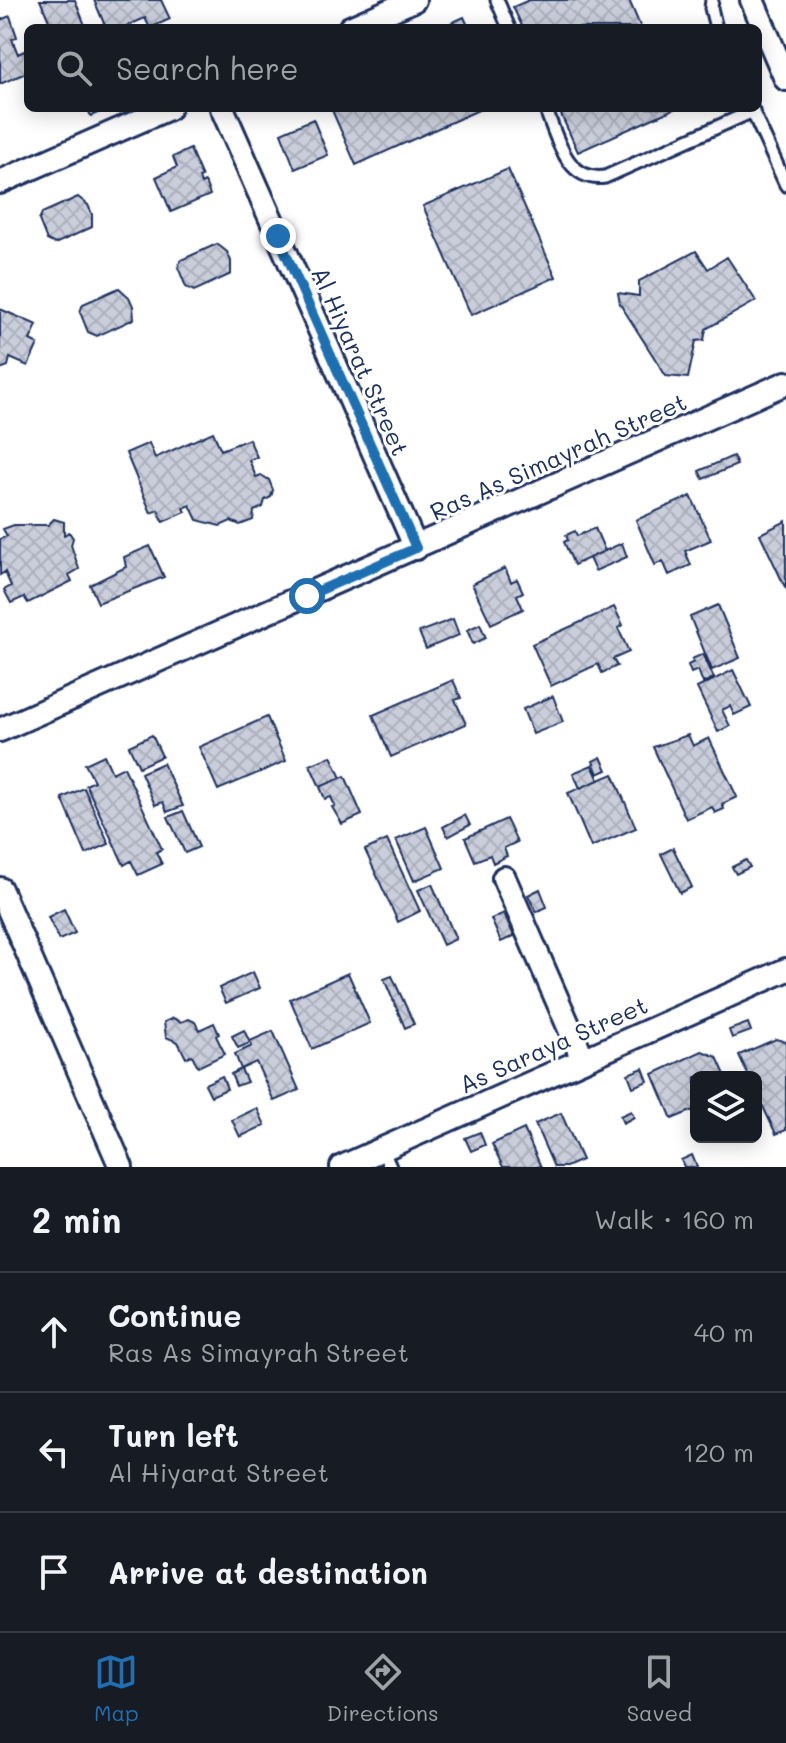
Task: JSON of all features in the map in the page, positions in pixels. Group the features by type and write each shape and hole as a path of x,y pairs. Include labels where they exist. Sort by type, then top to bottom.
{"street":[{"path":"359,24 414,0"},
{"path":"752,0 786,79"},
{"path":"0,182 160,112"},
{"name":"Al Hiyarat Street","path":"224,112 416,548"},
{"name":"Ras As Simayrah Street","path":"0,730 786,383"},
{"path":"504,878 583,1059"},
{"path":"0,889 121,1167"},
{"name":"As Saraya Street","path":"342,1167 386,1158 583,1059 786,970"}],"lane":[{"path":"497,0 507,24"},
{"path":"712,0 715,24"},
{"path":"547,112 569,163 581,174 597,178 748,112"},
{"path":"753,112 786,185"}],"building":[{"path":"40,0 75,0 84,24 50,24"},
{"path":"94,0 161,0 170,19 159,24 148,24 145,18 131,24 104,24"},
{"path":"529,0 629,0 639,24 521,24 513,7"},
{"path":"10,16 17,37 12,39 18,54 24,51 24,74 0,84 0,20"},
{"path":"464,17 467,24 449,24"},
{"path":"333,112 474,112 356,165"},
{"path":"560,112 667,112 578,152"},
{"path":"313,119 328,155 295,169 281,133"},
{"path":"190,149 202,177 199,178 201,184 205,182 210,195 171,212 156,177 177,167 173,157"},
{"path":"508,169 556,277 471,315 423,206"},
{"path":"78,197 88,205 92,227 55,244 47,240 39,220 42,213"},
{"path":"217,244 227,252 231,274 194,291 186,287 178,267 181,260"},
{"path":"696,251 708,269 727,257 756,301 706,329 704,340 696,341 688,378 666,376 620,304 618,293 639,296 639,281"},
{"path":"119,288 129,297 134,319 97,336 88,332 80,312 83,304"},
{"path":"0,309 37,325 30,340 38,344 28,366 10,358 8,366 0,369"},
{"path":"213,432 221,450 249,439 257,457 249,460 256,477 261,475 269,480 273,490 271,497 265,500 263,507 254,511 253,520 240,525 231,521 220,526 197,520 190,505 184,508 186,512 163,522 158,510 151,513 126,453 149,443 155,458"},
{"path":"733,456 737,465 703,479 699,471"},
{"path":"691,496 711,540 685,551 691,565 669,575 663,561 655,565 636,520"},
{"path":"54,519 64,522 64,535 69,532 73,538 71,545 79,569 69,575 72,581 28,603 24,597 11,603 4,590 11,586 5,572 0,575 0,539 7,536 3,529 14,525 48,525"},
{"path":"786,521 786,589 760,534"},
{"path":"595,528 605,551 574,565 564,542 568,540 566,535 575,531 577,536"},
{"path":"622,543 627,557 595,571 589,558"},
{"path":"150,546 164,577 98,603 90,585 126,567 124,557"},
{"path":"505,568 511,582 517,579 523,592 517,595 523,609 491,624 472,584"},
{"path":"718,605 740,658 712,670 690,617"},
{"path":"614,607 623,625 618,628 629,652 613,659 617,666 602,673 598,664 551,686 532,644"},
{"path":"453,619 459,635 426,649 419,632"},
{"path":"480,624 486,638 473,644 467,630"},
{"path":"703,654 714,678 703,683 698,670 691,673 688,665 694,662 692,659"},
{"path":"733,670 751,707 734,715 730,706 722,710 730,726 718,732 697,688"},
{"path":"453,680 461,698 455,700 466,724 391,757 373,715"},
{"path":"553,696 563,722 533,734 523,709"},
{"path":"267,717 286,761 218,790 199,747"},
{"path":"152,735 162,756 139,767 129,746"},
{"path":"688,735 693,746 709,738 737,797 722,804 724,809 715,813 712,807 686,819 653,747"},
{"path":"104,755 112,773 124,767 162,849 156,852 162,864 138,875 131,861 124,865 86,785 94,781 85,764"},
{"path":"331,756 341,778 320,787 310,765"},
{"path":"601,757 607,770 598,774 593,761"},
{"path":"163,763 183,806 167,812 163,802 155,805 141,773"},
{"path":"592,765 599,780 580,788 573,773"},
{"path":"613,774 636,828 591,847 568,793"},
{"path":"345,776 362,815 342,824 332,807 335,806 331,797 325,799 320,787"},
{"path":"84,788 109,844 86,854 62,798"},
{"path":"183,811 199,847 185,853 168,817"},
{"path":"465,815 470,825 448,837 443,827"},
{"path":"506,819 517,842 504,848 507,856 493,863 490,855 475,861 465,838"},
{"path":"426,827 444,868 414,881 396,840"},
{"path":"387,840 420,911 398,922 365,850"},
{"path":"673,848 692,887 680,893 661,854"},
{"path":"746,860 750,867 736,874 732,867"},
{"path":"432,884 456,939 443,945 418,890"},
{"path":"540,889 547,907 536,912 528,895"},
{"path":"64,909 75,933 59,940 48,917"},
{"path":"504,913 514,936 501,942 491,919"},
{"path":"253,972 260,988 226,1003 219,988"},
{"path":"348,973 370,1023 312,1049 290,999"},
{"path":"392,976 414,1024 405,1028 384,979"},
{"path":"173,1018 181,1022 189,1019 195,1022 199,1030 214,1023 219,1034 216,1036 225,1054 198,1067 192,1055 186,1058 178,1042 166,1037 164,1022"},
{"path":"748,1023 751,1031 732,1038 729,1030"},
{"path":"244,1030 250,1043 238,1048 232,1036"},
{"path":"273,1031 299,1090 274,1101 256,1062 241,1069 235,1054 252,1046 250,1041"},
{"path":"776,1039 786,1042 786,1130 776,1134 762,1105 762,1071 746,1071 739,1055"},
{"path":"702,1051 717,1057 723,1071 690,1071 690,1112 672,1119 653,1074"},
{"path":"643,1068 648,1081 633,1087 628,1074"},
{"path":"241,1069 247,1082 236,1086 231,1074"},
{"path":"222,1076 227,1089 211,1096 205,1084"},
{"path":"257,1108 265,1125 240,1137 232,1120"},
{"path":"631,1111 634,1117 623,1123 620,1116"},
{"path":"561,1113 582,1160 566,1167 554,1167 535,1124"},
{"path":"524,1129 541,1167 503,1167 492,1144"},
{"path":"480,1132 485,1145 471,1151 465,1138"},
{"path":"692,1155 697,1167 684,1167 681,1160"}],"route":[{"path":"278,236 416,548 307,596"}]}
